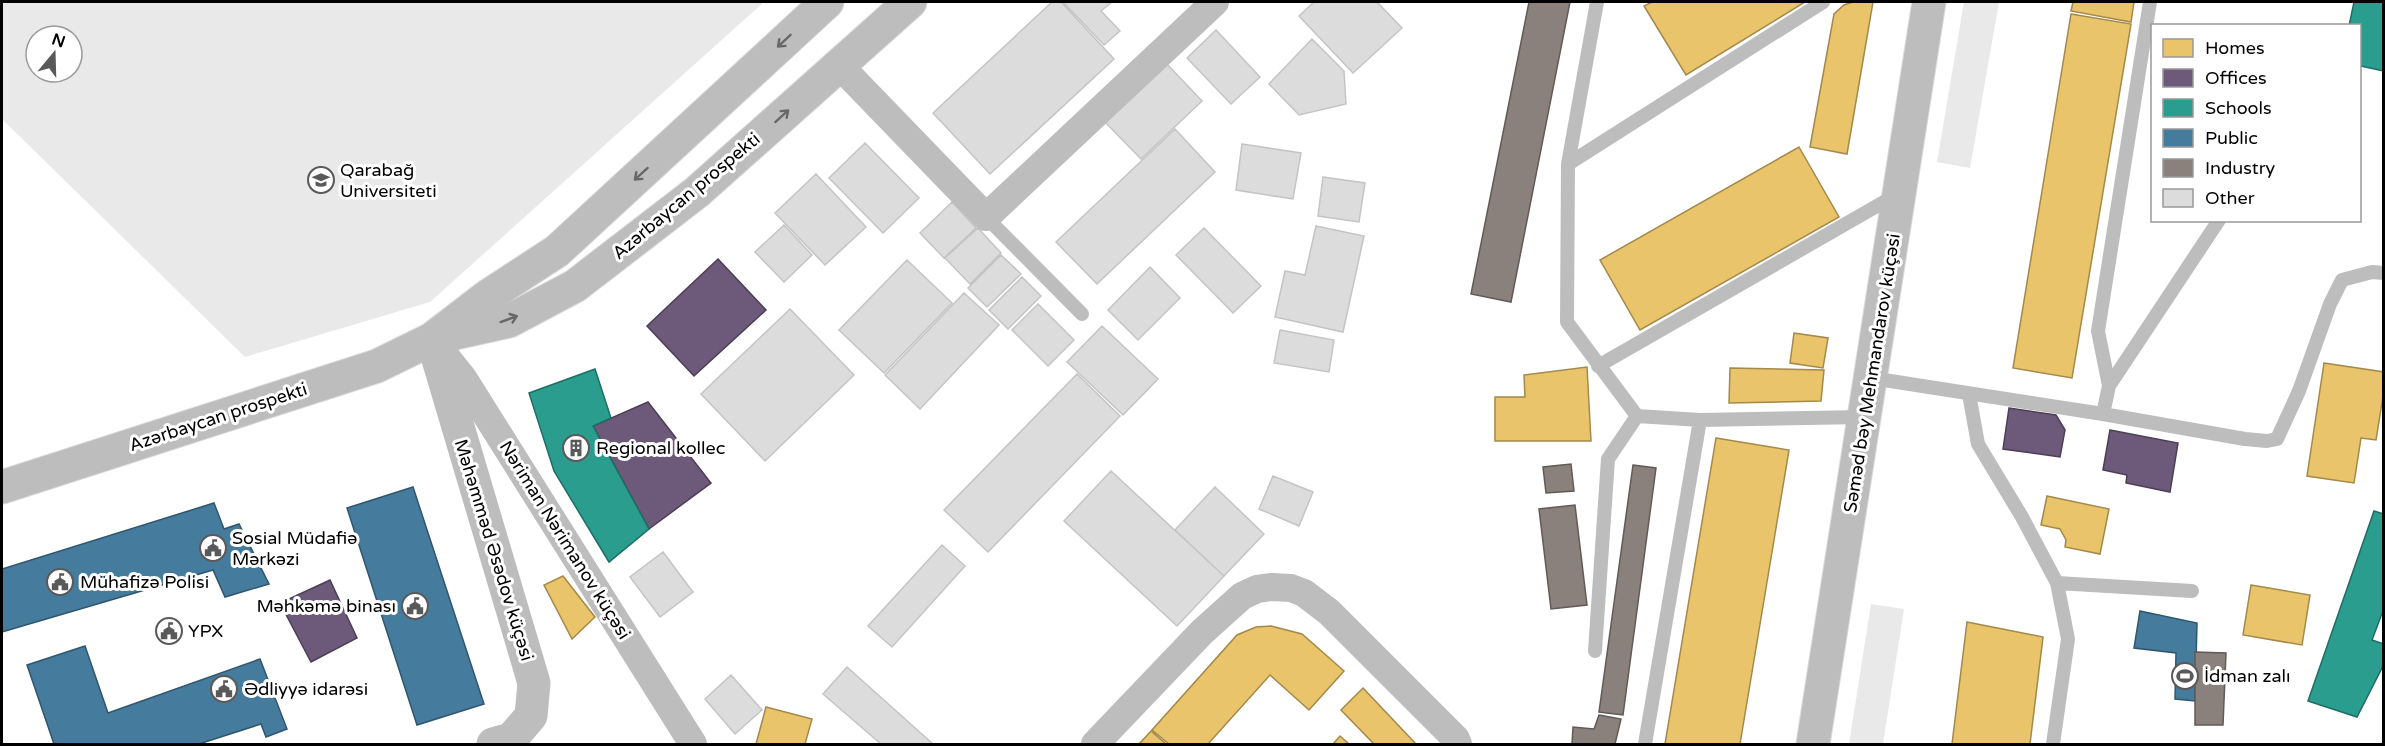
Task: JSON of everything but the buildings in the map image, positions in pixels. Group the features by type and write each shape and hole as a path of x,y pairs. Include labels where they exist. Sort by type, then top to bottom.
{"main road":[{"name":"Azərbaycan prospekti","path":"2,487 376,366 432,339 488,296 557,251 827,2"},
{"name":"Azərbaycan prospekti","path":"432,339 509,321 575,286 697,192 910,2"},
{"name":"Səməd bəy Mehmandarov küçəsi","path":"1813,744 1929,2"},
{"name":"Məhəmməd Əsədov küçəsi","path":"432,339 534,683 531,716 511,739 493,744"}],"street":[{"path":"839,65 986,217 1215,2"},
{"name":"Nəriman Nərimanov küçəsi","path":"432,339 463,378 693,744"},
{"path":"1095,744 1202,632 1242,596 1257,589 1272,587 1291,588 1304,593 1329,612 1456,739 1458,744"}],"lane":[{"path":"1598,2 1568,164 1567,322 1637,416 1700,420 1864,417"},
{"path":"1568,164 1823,2"},
{"path":"2109,386 2098,331 2150,2"},
{"path":"1598,366 1901,191"},
{"path":"986,217 1082,314"},
{"path":"2103,414 2109,386 2218,222"},
{"path":"1870,378 2103,414 2245,440 2267,441 2277,438 2299,391 2330,304 2342,280 2372,272 2384,273"},
{"path":"1969,394 1978,444 2022,517 2057,583 2068,639 2053,744"},
{"path":"1595,651 1608,459 1637,416"},
{"path":"1645,744 1700,420"},
{"path":"2057,583 2192,591"}],"shaded area":[{"name":"Qarabağ Universiteti","path":"2,2 764,2 430,302 245,357 2,119"},
{"path":"1964,2 1999,2 1970,168 1937,162"},
{"path":"1871,604 1904,609 1883,744 1849,744"}],"place":[{"name":"Qarabağ Universiteti","path":"321,180"},
{"name":"Regional kollec","path":"576,448"},
{"name":"Sosial Müdafiə Mərkəzi","path":"213,548"},
{"name":"Mühafizə Polisi","path":"60,582"},
{"name":"Məhkəmə binası","path":"415,606"},
{"name":"YPX","path":"169,631"},
{"name":"İdman zalı","path":"2185,676"},
{"name":"Ədliyyə idarəsi","path":"224,689"}]}
